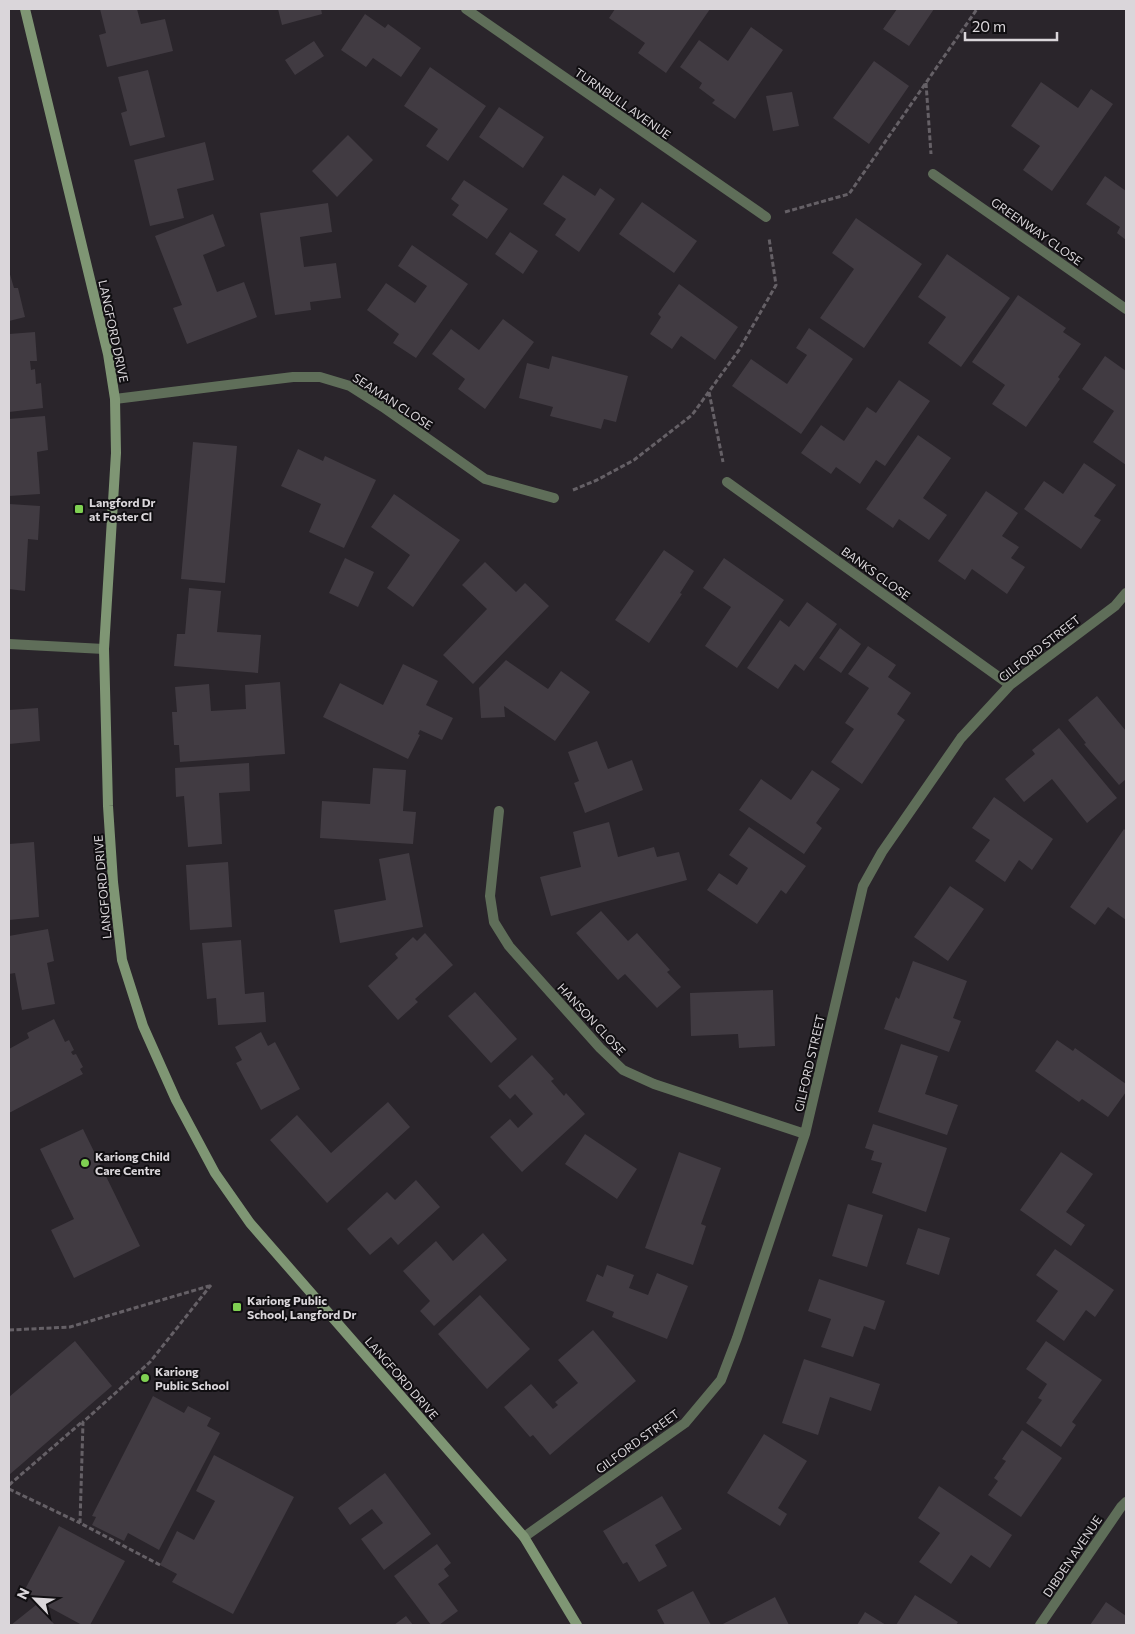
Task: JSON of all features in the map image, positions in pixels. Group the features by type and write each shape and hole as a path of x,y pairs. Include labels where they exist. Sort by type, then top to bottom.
{"street":[{"name":"LANGFORD DRIVE","path":"25,9 108,354 115,399 116,453 104,649 108,806 113,882 122,960 143,1026 176,1100 215,1173 250,1223 524,1537 577,1625"},
{"name":"TURNBULL AVENUE","path":"466,9 766,217"},
{"name":"GREENWAY CLOSE","path":"933,174 1126,309"},
{"name":"SEAMAN CLOSE","path":"115,399 292,377 320,377 350,386 485,479 554,498"},
{"name":"BANKS CLOSE","path":"727,482 1010,685"},
{"name":"GILFORD STREET","path":"524,1537 685,1423 721,1380 737,1338 805,1134 863,886 882,852 961,738 1010,685 1114,606 1126,593"},
{"path":"9,644 104,649"},
{"name":"HANSON CLOSE","path":"498,810 490,896 494,922 509,946 600,1048 623,1070 654,1084 805,1134"},
{"name":"DIBDEN AVENUE","path":"1040,1625 1126,1502"}],"path":[{"path":"554,498 597,480 634,460 692,415 739,350 776,285 766,217 849,194 977,9"},
{"path":"926,82 933,174"},
{"path":"709,392 727,482"},
{"path":"9,1330 70,1327 211,1285 150,1362 9,1485"},
{"path":"80,1523 83,1422"},
{"path":"9,1489 80,1523 160,1565"}],"building":[{"path":"100,9 137,9 141,24 165,19 173,51 107,67 99,35 106,33"},
{"path":"278,9 321,9 322,14 282,25"},
{"path":"615,9 710,9 666,73 638,53 645,43 609,18"},
{"path":"897,9 934,9 909,46 883,29"},
{"path":"365,14 385,28 388,24 421,48 401,77 373,58 366,67 341,50"},
{"path":"751,27 783,50 735,119 712,103 715,100 699,88 702,83 680,67 699,40 728,61"},
{"path":"314,41 324,56 295,75 285,60"},
{"path":"874,61 909,86 869,144 833,118"},
{"path":"430,67 486,106 448,161 426,146 438,129 404,106"},
{"path":"148,70 165,137 130,146 121,113 127,111 118,77"},
{"path":"1041,82 1078,108 1091,89 1113,104 1052,191 1023,170 1040,146 1011,126"},
{"path":"792,92 799,126 773,131 766,96"},
{"path":"499,107 544,137 523,168 479,137"},
{"path":"348,135 373,160 337,197 312,171"},
{"path":"205,142 214,180 177,189 184,218 150,226 134,160"},
{"path":"563,175 595,196 600,188 615,199 579,252 555,235 566,219 543,204"},
{"path":"1105,176 1126,191 1126,240 1117,233 1120,227 1086,204"},
{"path":"464,180 508,209 487,239 452,215 459,205 451,199"},
{"path":"642,202 697,241 674,273 619,234"},
{"path":"328,203 332,232 300,237 304,267 336,263 341,298 310,302 311,310 275,315 260,213"},
{"path":"213,214 225,246 203,255 217,292 244,282 257,317 187,344 173,308 182,305 155,236"},
{"path":"856,218 922,264 864,348 820,318 854,269 832,253"},
{"path":"510,232 538,251 523,274 495,254"},
{"path":"412,245 468,284 416,358 393,343 399,334 367,310 386,283 415,303 427,286 398,266"},
{"path":"947,254 1010,298 961,367 928,343 946,317 918,297"},
{"path":"9,271 14,288 18,288 25,317 9,321"},
{"path":"679,284 738,327 715,360 681,336 672,349 650,334 661,317 658,314"},
{"path":"1018,295 1066,328 1063,332 1081,344 1058,377 1060,379 1026,427 992,404 1005,385 972,362"},
{"path":"503,319 534,342 485,409 458,389 465,379 432,354 451,329 479,350"},
{"path":"809,328 853,359 801,434 732,386 751,359 787,384 807,355 796,348"},
{"path":"35,332 37,361 30,361 31,370 35,369 36,384 41,383 43,408 9,412 9,334"},
{"path":"552,356 628,376 616,422 604,419 601,429 550,416 553,407 519,398 527,363 549,369"},
{"path":"1105,356 1126,371 1126,465 1093,442 1114,411 1082,389"},
{"path":"899,380 930,401 885,466 876,460 860,484 836,467 831,474 801,453 821,425 844,441 867,407 876,413"},
{"path":"45,416 48,450 37,452 40,494 9,496 9,419"},
{"path":"918,435 951,458 923,498 947,515 929,540 899,519 893,528 866,509"},
{"path":"193,442 237,446 225,583 181,579"},
{"path":"298,449 323,461 325,456 376,480 344,548 309,532 321,504 281,486"},
{"path":"1084,463 1116,485 1094,516 1101,520 1081,549 1024,509 1044,481 1063,494"},
{"path":"986,491 1018,513 1002,536 1019,547 1011,558 1025,567 1007,594 972,569 965,580 938,561"},
{"path":"394,494 460,540 413,607 387,588 410,555 371,527"},
{"path":"9,504 40,506 38,540 28,539 25,591 9,589"},
{"path":"664,550 694,571 680,593 682,594 649,643 615,620"},
{"path":"345,558 374,572 358,607 329,593"},
{"path":"724,558 784,600 737,668 705,646 731,607 703,588"},
{"path":"485,562 516,592 525,583 549,606 473,684 443,655 487,609 462,585"},
{"path":"189,588 221,591 217,632 261,635 258,673 174,666 177,634 185,634"},
{"path":"807,602 837,624 804,671 795,664 778,689 747,668 780,620 789,627"},
{"path":"840,628 861,644 841,673 819,658"},
{"path":"868,646 896,665 888,677 911,693 897,714 905,720 862,784 831,762 854,729 845,723 869,688 848,674"},
{"path":"506,660 548,689 561,671 590,692 555,741 504,706 505,717 481,718 479,688"},
{"path":"403,664 438,681 426,705 453,718 442,740 420,730 418,734 420,735 408,759 323,717 340,683 383,705"},
{"path":"280,682 285,754 180,762 179,745 174,745 172,712 177,712 175,687 209,684 211,711 246,709 245,685"},
{"path":"1097,696 1126,731 1126,779 1119,785 1084,744 1086,743 1068,720"},
{"path":"38,708 40,741 9,744 9,710"},
{"path":"1059,728 1117,798 1087,823 1052,779 1024,802 1005,779 1035,754 1032,750"},
{"path":"597,741 608,769 632,760 643,790 585,813 574,783 579,781 568,752"},
{"path":"249,763 250,791 219,793 222,844 188,847 184,796 176,797 175,768"},
{"path":"373,768 406,770 403,811 416,812 413,844 320,838 322,801 370,804"},
{"path":"812,770 840,789 816,823 822,828 804,854 739,810 761,779 791,800"},
{"path":"994,797 1053,839 1032,870 1019,860 1005,882 975,861 990,840 972,828"},
{"path":"609,822 618,857 654,847 657,857 679,852 687,880 551,916 540,877 581,867 573,832"},
{"path":"749,827 806,866 786,894 781,890 757,924 707,890 719,873 737,885 748,868 729,855"},
{"path":"1124,829 1126,831 1126,920 1108,907 1095,925 1070,907"},
{"path":"34,842 39,917 9,920 9,844"},
{"path":"409,853 423,927 340,943 334,910 386,900 379,859"},
{"path":"228,862 232,927 190,930 186,865"},
{"path":"950,886 984,909 948,961 914,937"},
{"path":"601,911 628,941 637,933 670,970 667,972 681,987 657,1008 625,974 618,980 576,933"},
{"path":"48,929 54,961 47,963 55,1004 22,1010 15,973 9,974 9,936"},
{"path":"425,933 453,965 415,999 418,1002 398,1020 368,986 398,958 395,954 413,937 417,941"},
{"path":"241,940 245,994 264,992 266,1022 218,1025 216,998 207,999 202,943"},
{"path":"913,961 967,981 953,1018 961,1021 949,1052 884,1029 896,997 899,999"},
{"path":"773,990 775,1046 739,1048 738,1034 691,1036 690,993"},
{"path":"475,992 517,1039 491,1063 448,1016"},
{"path":"54,1019 65,1042 69,1040 74,1050 71,1052 73,1055 76,1054 83,1067 80,1069 83,1074 9,1113 9,1049 29,1038 27,1033"},
{"path":"261,1032 268,1046 275,1042 300,1089 261,1110 236,1063 242,1060 235,1047"},
{"path":"1057,1040 1073,1051 1075,1048 1126,1084 1126,1092 1108,1117 1082,1099 1079,1102 1035,1071"},
{"path":"901,1044 938,1056 925,1094 958,1105 947,1135 878,1112"},
{"path":"532,1055 554,1079 551,1081 564,1096 566,1093 585,1114 522,1172 490,1137 510,1119 518,1128 533,1114 515,1094 510,1099 498,1086"},
{"path":"388,1102 410,1127 327,1203 270,1140 297,1115 331,1153"},
{"path":"873,1124 947,1148 926,1212 872,1193 882,1163 871,1160 874,1151 865,1148"},
{"path":"83,1129 140,1246 74,1278 51,1230 74,1219 40,1149"},
{"path":"585,1134 637,1169 617,1199 565,1164"},
{"path":"679,1152 721,1168 701,1224 706,1226 693,1265 645,1248"},
{"path":"1061,1152 1093,1174 1066,1212 1085,1225 1071,1246 1020,1210"},
{"path":"416,1180 440,1207 398,1245 391,1237 370,1255 347,1229 387,1192 395,1200"},
{"path":"848,1204 883,1215 867,1267 832,1256"},
{"path":"918,1228 950,1238 939,1275 906,1264"},
{"path":"483,1233 507,1260 434,1326 420,1311 430,1301 403,1271 436,1241 453,1261"},
{"path":"1055,1249 1114,1290 1095,1317 1086,1310 1064,1341 1036,1321 1058,1291 1036,1275"},
{"path":"607,1265 634,1275 629,1288 648,1295 657,1273 688,1286 667,1339 612,1317 614,1312 586,1301 597,1274 603,1277"},
{"path":"819,1279 885,1301 875,1330 864,1326 853,1357 821,1347 831,1319 808,1311"},
{"path":"480,1295 530,1349 487,1389 438,1334"},
{"path":"593,1330 636,1381 550,1455 533,1435 530,1437 504,1407 531,1384 553,1409 558,1405 555,1402 578,1383 558,1360"},
{"path":"75,1341 112,1386 9,1475 9,1397"},
{"path":"1046,1341 1102,1380 1072,1422 1076,1425 1061,1447 1026,1423 1042,1400 1038,1398 1047,1384 1026,1369"},
{"path":"804,1359 880,1384 871,1411 830,1397 818,1435 782,1423"},
{"path":"153,1396 184,1413 188,1406 211,1418 207,1426 220,1433 159,1550 128,1533 124,1541 92,1525 96,1517 92,1516"},
{"path":"1022,1430 1062,1458 1021,1517 988,1495 998,1481 994,1478 1006,1461 1002,1459"},
{"path":"764,1434 807,1461 778,1508 787,1514 780,1526 727,1493"},
{"path":"214,1455 294,1497 233,1614 172,1582 177,1574 160,1565 177,1531 194,1540 215,1501 196,1491"},
{"path":"385,1473 431,1534 384,1570 361,1539 383,1523 372,1509 350,1525 338,1508"},
{"path":"939,1486 1012,1535 990,1568 971,1555 951,1584 919,1562 940,1533 918,1518"},
{"path":"662,1496 682,1529 655,1545 667,1566 639,1582 627,1562 623,1564 603,1531"},
{"path":"59,1526 125,1561 90,1625 82,1625 23,1593"},
{"path":"437,1544 451,1563 444,1569 449,1576 438,1584 458,1611 439,1625 431,1625 394,1576"},
{"path":"693,1591 711,1625 665,1625 657,1610"},
{"path":"915,1595 958,1622 956,1625 896,1625"},
{"path":"775,1597 789,1625 721,1625"},
{"path":"1106,1602 1126,1616 1126,1625 1090,1625"},
{"path":"36,1605 55,1625 11,1625"},
{"path":"865,1612 886,1625 857,1625"},
{"path":"406,1616 413,1625 394,1625"}],"place":[{"name":"Langford Dr at Foster Cl","path":"79,509"},
{"name":"Kariong Child Care Centre","path":"85,1163"},
{"name":"Kariong Public School, Langford Dr","path":"237,1307"},
{"name":"Kariong Public School","path":"145,1378"}]}
